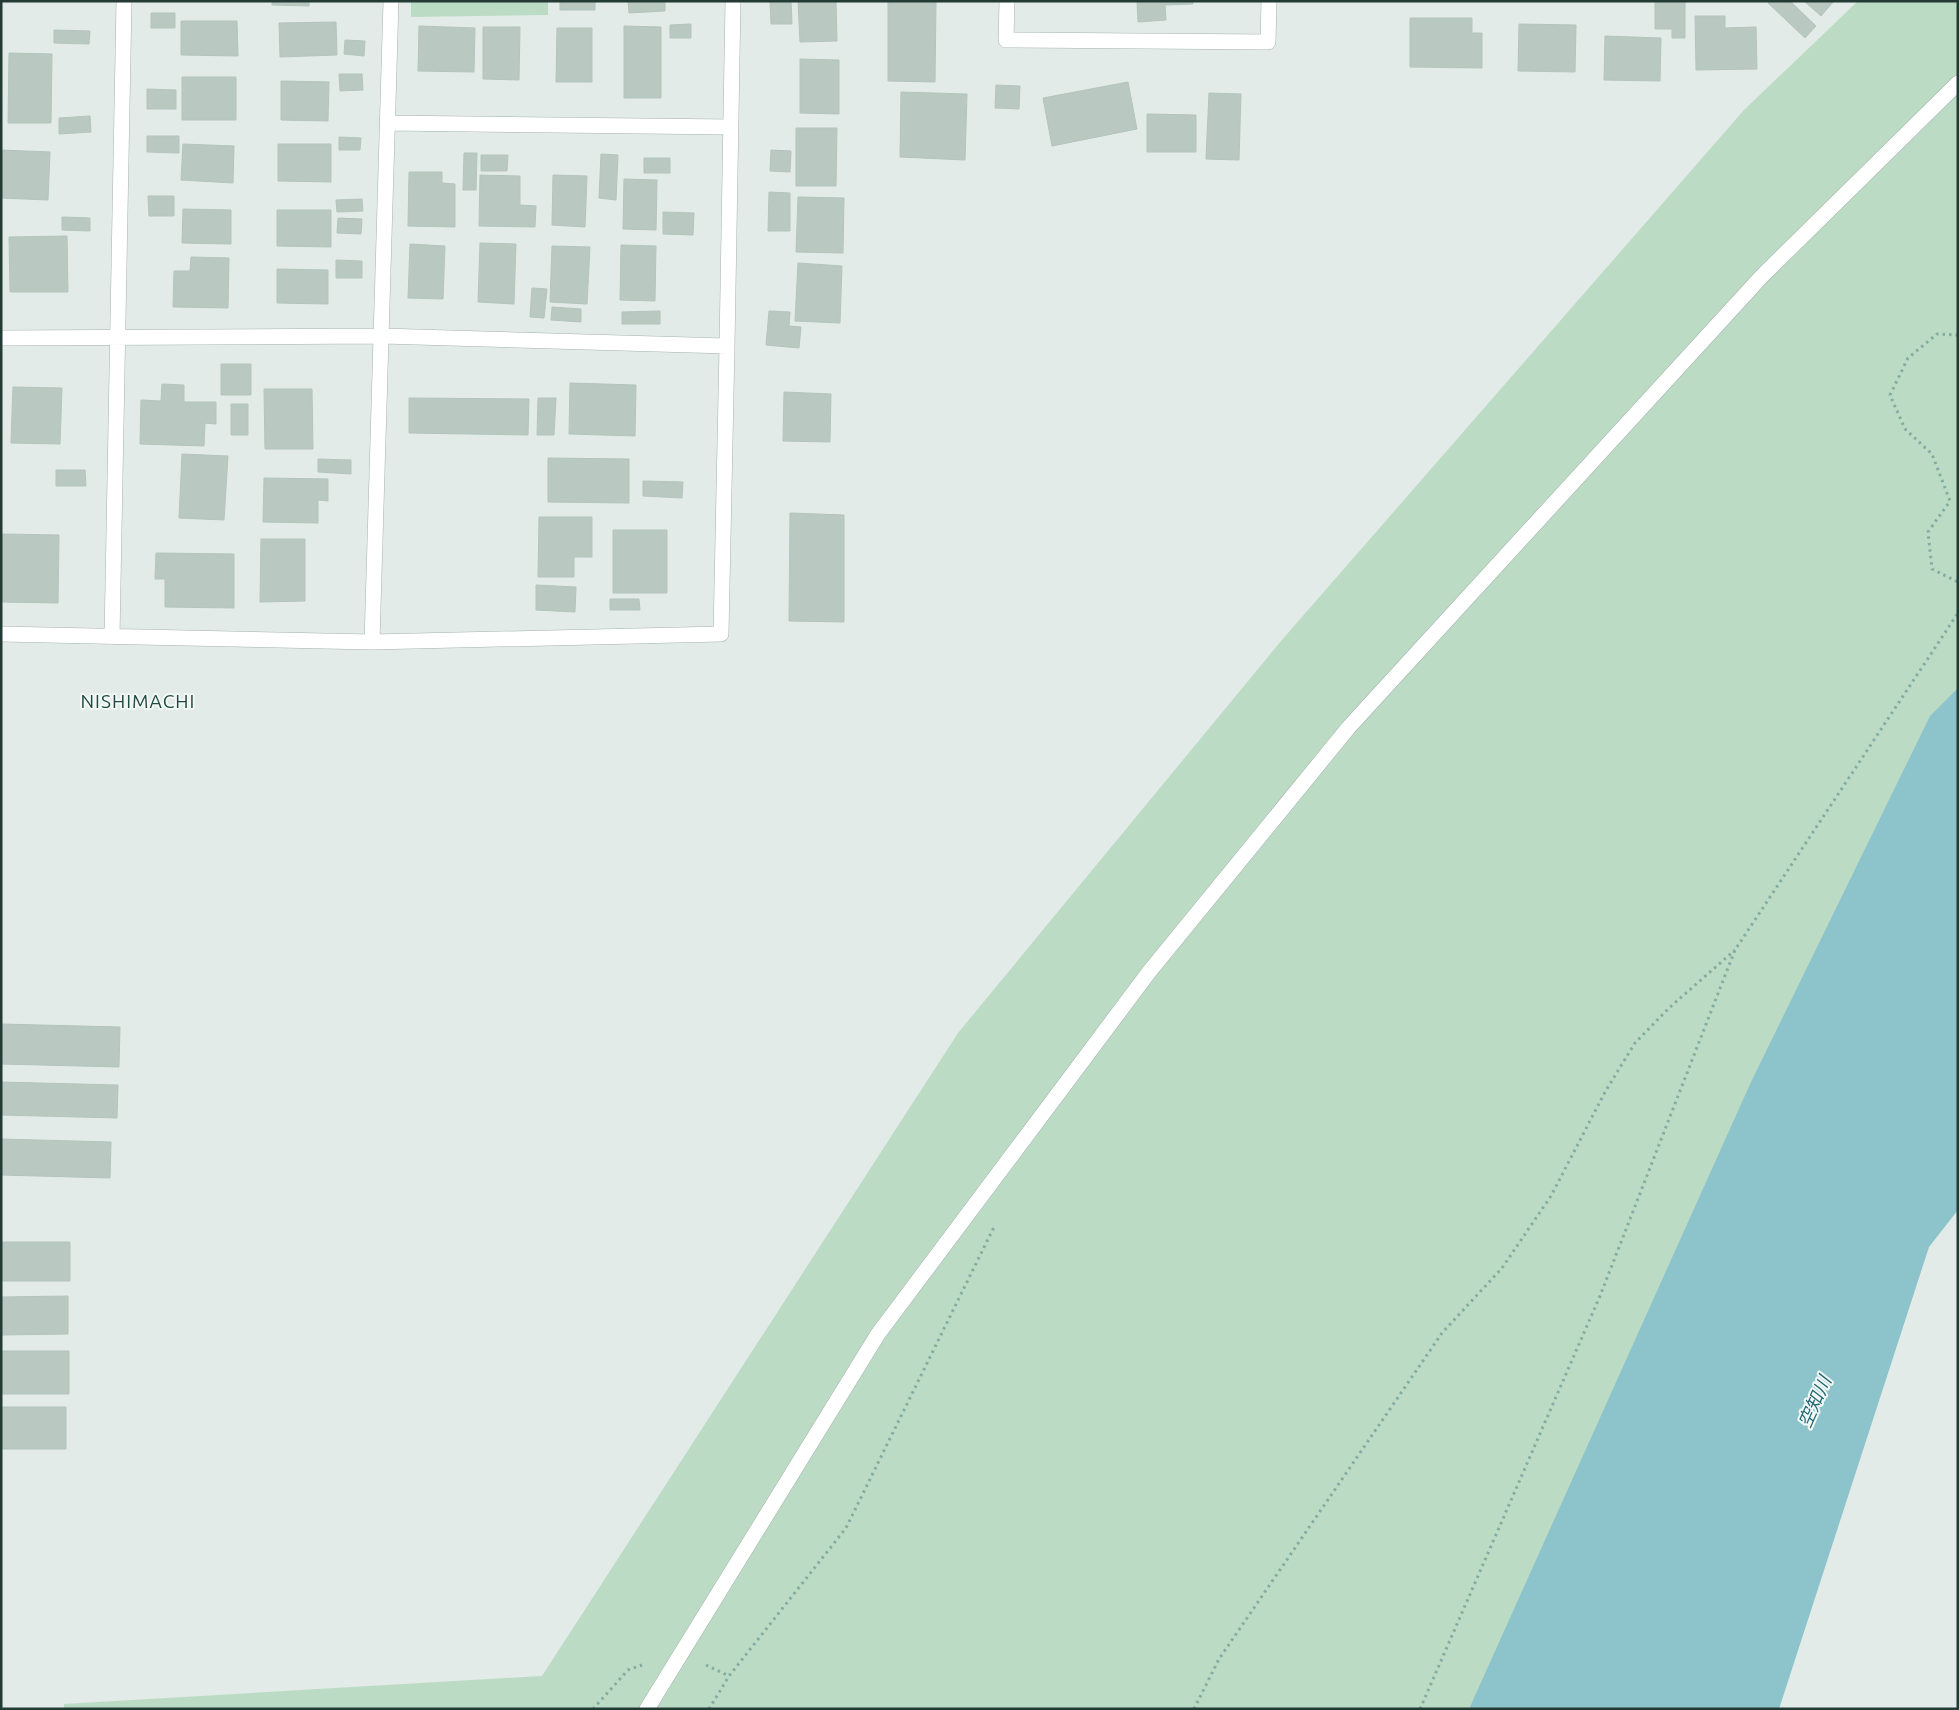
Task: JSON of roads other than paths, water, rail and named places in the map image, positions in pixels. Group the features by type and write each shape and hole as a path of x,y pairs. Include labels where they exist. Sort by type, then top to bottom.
{"street":[{"path":"112,637 124,1"},
{"path":"372,642 391,1"},
{"path":"1,634 372,642 721,634 733,1"},
{"path":"1007,1 1006,40 1268,42 1269,1"},
{"path":"647,1709 878,1334 1149,972 1349,727 1762,276 1958,83"},
{"path":"388,123 731,127"},
{"path":"1,338 382,336 727,346"}],"water":[{"name":"空知川","path":"1958,688 1958,1210 1929,1247 1779,1709 1469,1709 1751,1082 1930,716"}],"district":[{"name":"NISHIMACHI","path":"138,701"}]}
